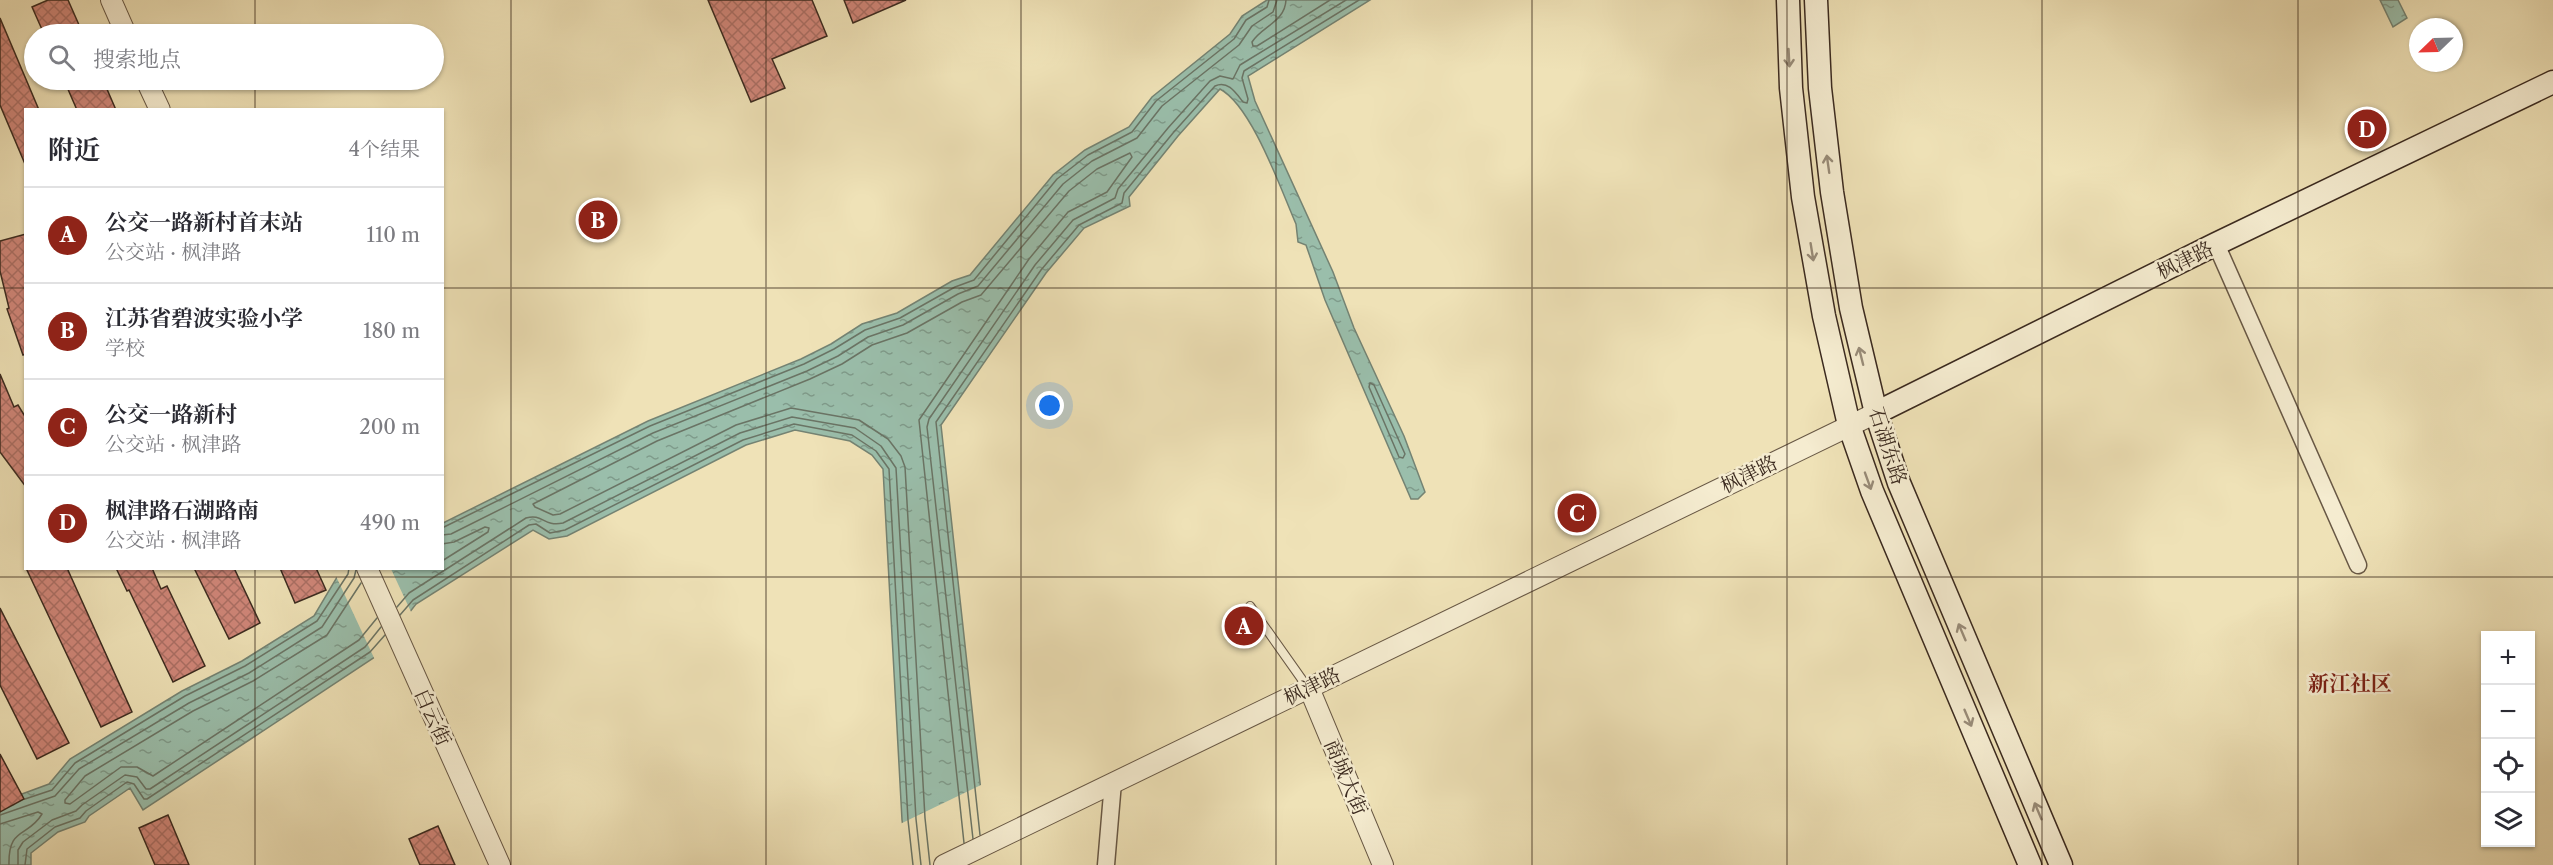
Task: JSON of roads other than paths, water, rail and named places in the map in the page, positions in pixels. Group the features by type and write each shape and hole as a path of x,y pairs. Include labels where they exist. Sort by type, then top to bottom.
{"main road":[{"name":"石湖东路","path":"1788,0 1791,88 1802,188 1822,308 1849,425 1872,491 2030,865"},
{"name":"石湖东路","path":"1816,0 1821,97 1832,192 1851,308 1876,412 1899,483 2061,865"},
{"name":"枫津路","path":"1876,412 2216,244 2553,82"}],"street":[{"path":"111,0 122,24"},
{"path":"151,90 159,108"},
{"path":"2216,244 2358,565"},
{"name":"枫津路","path":"944,865 1876,412"},
{"name":"白云街","path":"368,570 500,865"},
{"name":"商城大街","path":"1309,688 1383,865"},
{"path":"1106,865 1113,782"}],"lane":[{"path":"1250,606 1309,688"}],"water":[{"path":"1267,0 1370,0 1248,76 1255,101 1333,272 1354,328 1404,436 1425,492 1418,499 1411,499 1325,300 1306,245 1298,242 1296,224 1274,171 1243,112 1232,98 1220,89 1178,136 1129,197 1130,206 1084,228 1046,273 941,425 989,865 908,865 902,820 883,469 872,455 850,441 795,430 746,445 567,536 549,539 533,530 416,604 375,657 143,810 130,788 89,816 85,822 58,832 31,853 31,865 0,865 0,802 49,784 70,759 182,691 242,661 314,616 340,572 344,570 444,570 444,523 648,421 801,359 831,344 862,324 897,313 952,281 970,275 1053,175 1085,150 1129,127 1152,97 1230,34 1242,16"},
{"path":"2380,0 2398,0 2407,18 2393,27"}],"place":[{"name":"枫津路石湖路南","path":"2367,129"},
{"name":"江苏省碧波实验小学","path":"598,220"},
{"name":"公交一路新村","path":"1577,513"},
{"name":"公交一路新村首末站","path":"1244,626"}],"district":[{"name":"新江社区","path":"2350,683"}]}
